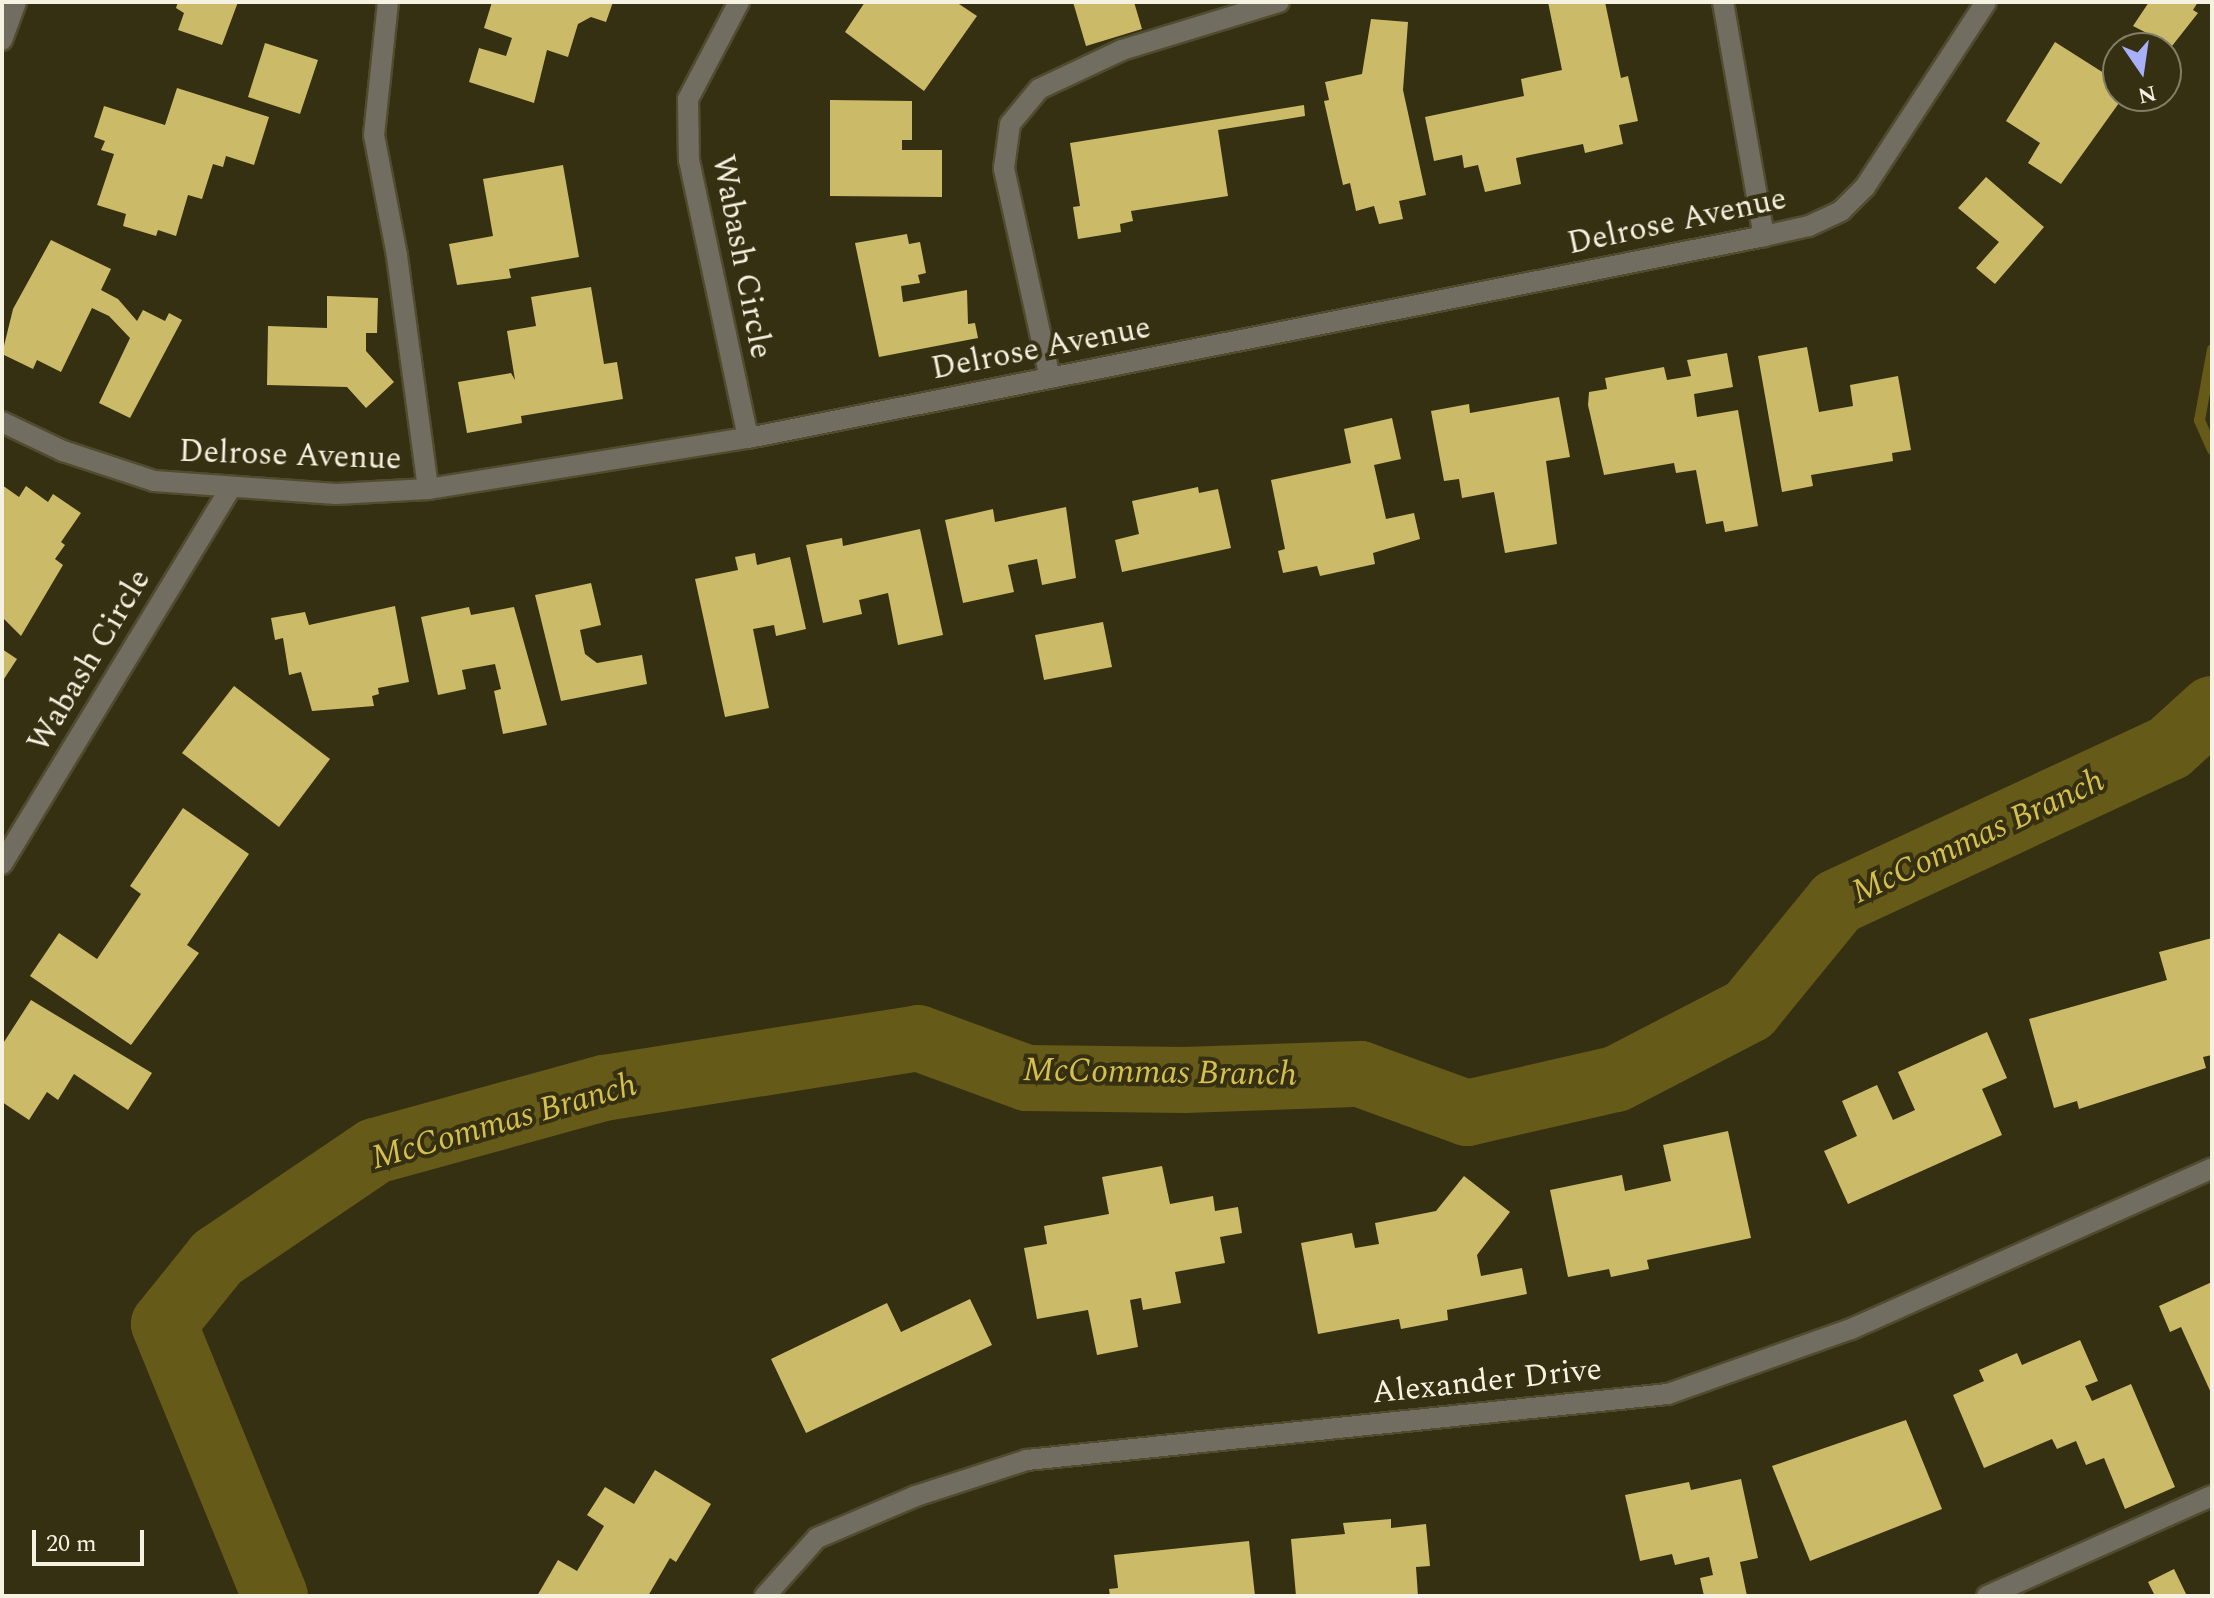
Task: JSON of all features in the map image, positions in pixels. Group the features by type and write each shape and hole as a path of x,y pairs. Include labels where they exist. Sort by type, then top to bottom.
{"street":[{"path":"2,40 16,2"},
{"path":"388,2 374,135 399,269 428,489"},
{"name":"Wabash Circle","path":"739,2 688,99 689,160 748,438"},
{"path":"1050,378 1004,168 1010,124 1039,89 1122,50 1279,2"},
{"path":"1723,2 1764,236"},
{"name":"Delrose Avenue","path":"2,422 63,451 154,481 229,490 336,494 428,489 748,438 1764,236 1809,226 1841,211 1865,187 1986,2"},
{"name":"Wabash Circle","path":"2,864 229,490"},
{"name":"Alexander Drive","path":"765,1596 817,1538 916,1496 1027,1460 1668,1394 1851,1329 2212,1168"},
{"path":"1987,1596 2212,1496"}],"building":[{"path":"178,2 238,2 222,45 178,30 184,13 176,8"},
{"path":"492,2 613,2 606,22 591,17 578,24 568,57 547,50 534,103 469,82 479,48 506,56 512,38 484,28"},
{"path":"865,2 956,2 977,16 924,91 845,32"},
{"path":"1073,2 1134,2 1142,29 1086,46"},
{"path":"1548,2 1605,2 1621,78 1628,76 1638,121 1619,125 1623,144 1585,153 1583,144 1516,158 1521,184 1485,192 1478,165 1464,168 1462,155 1434,161 1425,117 1524,96 1521,79 1562,70"},
{"path":"2149,2 2198,2 2193,10 2198,13 2182,33 2145,32 2133,26"},
{"path":"1371,19 1408,22 1403,90 1426,195 1399,201 1403,219 1379,224 1374,206 1356,211 1350,183 1343,185 1324,101 1329,100 1325,82 1362,74"},
{"path":"2055,42 2102,72 2102,112 2113,112 2061,184 2028,163 2040,143 2006,121"},
{"path":"265,43 318,60 300,114 248,97"},
{"path":"177,88 269,117 254,165 226,156 223,167 213,164 202,199 188,195 176,236 158,230 156,236 123,226 126,214 97,205 114,154 101,150 105,141 94,137 104,106 165,125"},
{"path":"830,100 912,101 912,140 902,140 902,150 942,150 942,197 830,196"},
{"path":"1304,105 1305,116 1218,130 1228,196 1131,211 1133,221 1120,224 1121,232 1078,239 1073,207 1080,206 1070,143"},
{"path":"563,165 579,257 509,269 511,278 457,285 449,244 493,236 483,179"},
{"path":"1986,177 2044,227 1995,284 1976,268 1999,242 1958,208"},
{"path":"907,234 909,244 920,242 926,273 918,275 920,283 901,286 903,302 967,290 968,324 975,323 978,338 879,357 855,243"},
{"path":"51,240 111,269 101,290 118,299 137,321 143,310 165,321 169,313 182,320 130,418 99,403 130,338 109,316 92,308 61,372 37,360 33,369 2,354 13,309"},
{"path":"591,287 604,364 617,362 623,399 521,416 522,423 467,433 458,382 511,373 515,380 507,331 536,326 531,297"},
{"path":"327,296 378,298 377,333 366,333 366,351 394,382 366,408 347,387 267,385 268,326 327,328"},
{"path":"1807,347 1819,412 1853,406 1850,385 1898,376 1911,450 1892,453 1893,461 1811,475 1813,486 1782,492 1758,356"},
{"path":"1727,353 1733,387 1694,394 1697,417 1738,410 1758,526 1725,532 1723,521 1706,524 1696,470 1676,473 1674,463 1604,475 1588,405 1589,392 1607,389 1605,378 1664,367 1667,380 1691,376 1687,360"},
{"path":"1559,397 1570,457 1546,461 1557,544 1505,553 1494,492 1462,498 1459,479 1444,481 1431,411 1469,404 1470,413"},
{"path":"1392,418 1401,459 1374,465 1386,519 1414,513 1420,539 1373,553 1375,564 1320,576 1317,566 1283,573 1278,551 1285,549 1271,480 1351,463 1344,429"},
{"path":"2,485 19,497 26,486 48,502 53,494 81,513 61,542 65,545 55,559 63,565 21,636 2,617"},
{"path":"1198,487 1199,493 1218,489 1231,548 1122,572 1115,540 1139,534 1132,501"},
{"path":"1066,507 1076,578 1042,585 1037,559 1008,565 1014,592 963,603 945,520 993,509 995,522"},
{"path":"920,529 943,635 898,645 888,593 859,600 862,614 823,623 806,545 842,538 843,546"},
{"path":"755,553 757,565 790,557 806,629 776,636 774,625 753,629 769,708 725,717 695,579 738,570 735,557"},
{"path":"591,583 601,625 580,630 585,654 597,663 642,655 647,684 561,701 535,595"},
{"path":"395,606 409,682 378,688 379,694 372,696 374,706 312,711 301,672 289,675 283,638 275,640 271,618 305,612 309,625"},
{"path":"469,607 471,615 514,607 547,725 503,734 494,691 501,689 495,664 462,670 466,689 438,695 421,617"},
{"path":"1103,622 1112,667 1044,680 1035,635"},
{"path":"2,649 17,659 2,682"},
{"path":"234,686 330,759 279,827 182,753"},
{"path":"183,808 249,854 187,945 199,953 131,1045 30,976 59,933 97,959 141,894 130,886"},
{"path":"2212,938 2212,1055 2203,1057 2206,1068 2079,1109 2077,1101 2054,1108 2029,1019 2167,980 2159,952"},
{"path":"31,1000 152,1073 128,1110 74,1074 58,1100 47,1092 29,1120 2,1102 2,1045"},
{"path":"1987,1032 2007,1078 1982,1089 2002,1135 1848,1204 1824,1151 1857,1136 1842,1101 1877,1085 1893,1120 1915,1110 1898,1072"},
{"path":"1728,1131 1751,1238 1647,1260 1649,1269 1611,1277 1609,1269 1568,1277 1550,1190 1622,1175 1625,1191 1671,1181 1663,1145"},
{"path":"1162,1166 1170,1204 1213,1196 1215,1211 1238,1207 1242,1233 1220,1237 1225,1263 1175,1272 1181,1303 1143,1310 1141,1298 1130,1300 1138,1347 1097,1355 1088,1310 1037,1319 1024,1248 1047,1244 1044,1226 1109,1214 1102,1177"},
{"path":"1464,1176 1510,1212 1477,1255 1481,1276 1522,1268 1527,1294 1447,1310 1448,1320 1401,1329 1399,1319 1318,1334 1301,1243 1352,1233 1355,1248 1379,1244 1375,1223 1436,1211"},
{"path":"2212,1282 2212,1395 2181,1327 2170,1332 2159,1306"},
{"path":"970,1299 992,1345 806,1433 771,1359 887,1303 901,1332"},
{"path":"2080,1340 2098,1381 2085,1386 2092,1401 2131,1384 2175,1487 2125,1509 2104,1458 2086,1465 2076,1441 2057,1449 2052,1439 1984,1468 1953,1395 1984,1381 1979,1370 2017,1353 2022,1365"},
{"path":"1906,1420 1942,1509 1810,1561 1772,1466"},
{"path":"655,1470 711,1504 676,1562 670,1558 648,1596 537,1596 558,1560 577,1571 604,1526 587,1515 605,1487 634,1504"},
{"path":"1741,1479 1758,1558 1740,1562 1747,1596 1704,1596 1700,1578 1713,1575 1709,1557 1675,1565 1672,1554 1640,1561 1625,1495 1689,1482 1691,1490"},
{"path":"1391,1519 1391,1528 1426,1524 1430,1566 1416,1567 1418,1596 1296,1596 1291,1539 1345,1534 1343,1523"},
{"path":"1249,1541 1255,1596 1110,1596 1109,1589 1118,1588 1114,1555"},
{"path":"2174,1569 2187,1596 2155,1596 2148,1582"}],"waterway":[{"path":"2212,349 2199,420 2212,449"},
{"name":"McCommas Branch","path":"275,1596 164,1324 217,1258 375,1151 604,1088 918,1038 1027,1078 1184,1080 1360,1074 1467,1113 1616,1079 1749,1010 1837,902 2169,748 2212,709"}]}
